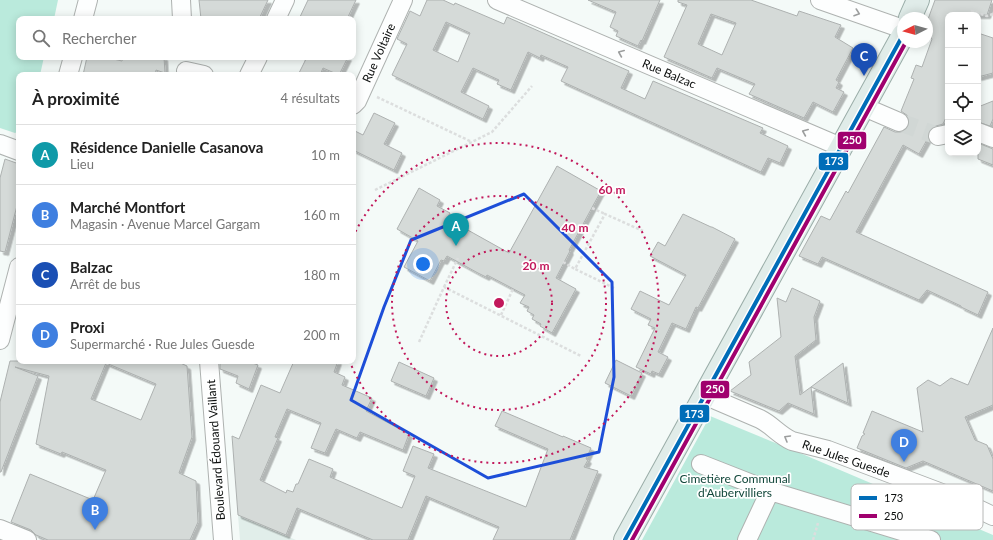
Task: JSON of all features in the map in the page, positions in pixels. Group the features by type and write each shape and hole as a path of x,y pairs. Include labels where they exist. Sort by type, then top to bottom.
{"main road":[{"path":"913,12 918,0"},
{"path":"625,540 897,46"}],"street":[{"path":"84,16 88,0"},
{"path":"181,0 182,16"},
{"path":"277,16 285,0"},
{"name":"Rue Voltaire","path":"358,97 403,0"},
{"name":"Rue Balzac","path":"497,0 841,147"},
{"path":"820,0 897,27"},
{"path":"69,72 72,60"},
{"path":"250,72 256,60"},
{"path":"186,68 196,72"},
{"path":"864,107 899,122"},
{"path":"981,133 993,138"},
{"path":"0,144 16,150"},
{"path":"0,340 5,301 16,274"},
{"name":"Boulevard Édouard Vaillant","path":"209,364 223,540"},
{"name":"Rue Jules Guesde","path":"704,395 768,423 774,430 792,441 828,450 917,484"},
{"path":"701,464 770,491 851,519"},
{"path":"747,540 770,491"},
{"name":"Rue Jules Guesde","path":"983,511 993,516"},
{"path":"0,529 27,540"},
{"path":"882,530 894,534 931,540"}],"path":[{"path":"972,11 987,16 993,14"},
{"path":"375,190 492,132 532,86"},
{"path":"358,97 472,142"},
{"path":"592,208 643,231"},
{"path":"575,269 604,214"},
{"path":"419,342 458,258"},
{"path":"562,262 614,288"},
{"path":"444,287 581,356"},
{"path":"501,315 513,289"}],"highlighted area":[{"path":"524,194 612,282 614,377 599,452 488,478 351,400 384,307 411,240"}],"shaded area":[{"path":"238,515 296,540 240,540"}],"green space":[{"path":"0,0 58,0 55,16 16,16 16,60 43,60 41,72 16,72 16,132 0,128"},
{"name":"Cimetière Communal d'Aubervilliers","path":"710,416 873,484 851,484 851,530 981,530 993,535 993,540 642,540"}],"building":[{"path":"199,0 268,0 260,16 201,16"},
{"path":"308,0 356,0 348,16 300,16"},
{"path":"427,0 443,0 454,5 455,3 504,24 507,17 629,71 621,88 645,99 653,81 763,128 760,133 788,146 780,163 768,158 761,172 561,81 568,67 541,55 540,58 528,52 511,90 497,84 499,80 473,68 461,92 489,106 483,119 392,75 407,44 397,39 410,11 420,16","holes":["446,22 470,33 458,62 433,50"]},
{"path":"588,0 660,0 642,41 641,40 638,46 616,36 618,31 610,27 616,12"},
{"path":"678,0 751,0 797,16 799,11 841,25 835,37 853,48 836,80 839,82 836,88 844,92 833,112 813,102 804,118 749,94 755,84 717,68 712,78 664,57 687,5 678,2","holes":["711,14 736,23 722,55 698,44"]},
{"path":"935,0 992,0 987,15 981,15 981,12 945,12 945,120 943,124 931,128 928,133 928,138 919,154 903,145 856,232 988,292 978,315 927,290 919,300 822,257 818,264 799,256 821,216 830,220 846,191 848,193 884,127 895,132 900,132 905,131 908,126 908,116 901,111 914,79 911,78 916,65 922,67 929,48 933,48 933,12 931,12"},
{"path":"981,34 993,38 993,73 981,76"},
{"path":"86,60 164,60 165,72 156,70 156,72 84,72"},
{"path":"306,60 346,60 340,72 332,72 323,68 321,72 300,72"},
{"path":"993,101 993,119 990,126 981,123 981,106"},
{"path":"374,113 395,123 384,144 402,153 394,170 356,151 356,132 363,135"},
{"path":"981,144 993,149 993,165 978,159 978,156 981,156"},
{"path":"5,159 16,163 16,210 5,252 0,251 0,178"},
{"path":"557,166 601,191 569,250 570,251 556,278 576,289 552,333 532,319 534,315 527,311 529,307 520,303 525,295 487,275 486,277 478,273 447,256 444,261 441,260 430,281 404,267 418,241 397,229 419,188 440,200 437,206 450,213 448,217 458,222 457,224 509,253"},
{"path":"683,214 735,239 698,308 696,307 686,329 672,323 658,352 668,357 659,374 652,371 651,374 636,367 655,328 648,325 651,319 631,309 640,291 669,305 686,275 650,256 658,242 665,246"},
{"path":"792,288 820,301 814,317 816,340 795,356 800,395 811,387 814,414 788,403 779,411 730,391 751,375 749,362 781,337 777,298 786,302"},
{"path":"993,328 993,405 965,417 975,440 987,445 993,459 993,491 983,487 983,484 977,484 923,461 906,468 857,448 862,436 865,434 863,433 872,411 923,432 917,388 928,380 940,386 951,378 968,385"},
{"path":"616,360 642,373 631,396 605,383"},
{"path":"10,361 16,361 16,364 106,364 91,399 141,420 156,384 108,364 183,364 187,366 192,437 179,473 196,481 198,522 190,540 48,540 36,535 31,530 11,522 30,474 93,500 106,470 62,452 61,454 36,444 49,376 15,367 38,376 0,472 0,402"},
{"path":"399,362 434,378 426,396 391,381"},
{"path":"843,363 848,403 811,387"},
{"path":"220,364 258,365 249,389 236,383 238,376 220,369"},
{"path":"293,364 337,364 334,372 345,377 342,385 372,398 366,411 409,434 403,450 360,432 357,438 336,429 325,453 311,448 321,423 287,409 275,437 278,438 260,480 286,493 287,490 293,492 309,459 333,469 330,477 402,508 415,476 403,471 413,446 434,454 428,468 526,507 548,449 495,426 502,411 591,448 586,459 588,460 584,467 598,471 570,540 493,540 499,527 426,496 408,540 373,540 297,508 286,535 238,515 232,436 239,439 261,385 280,393"}],"tunnel":[{"path":"899,122 938,136"}],"transit line":[{"name":"173","path":"625,540 897,46"},
{"name":"250","path":"632,540 903,48"}],"place":[{"name":"Balzac","path":"864,76"},
{"name":"Résidence Danielle Casanova","path":"456,246"},
{"name":"Proxi","path":"904,462"},
{"name":"Marché Montfort","path":"95,530"}]}
